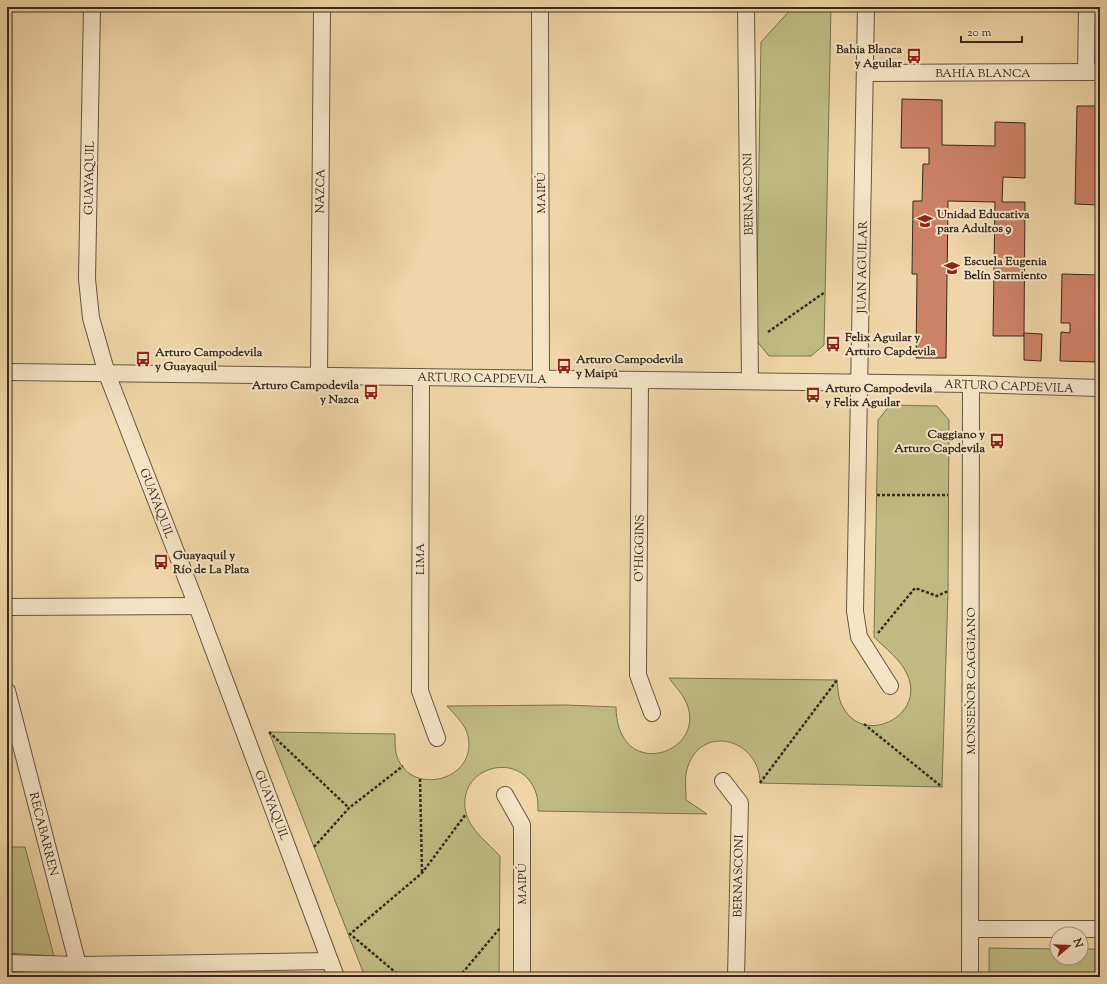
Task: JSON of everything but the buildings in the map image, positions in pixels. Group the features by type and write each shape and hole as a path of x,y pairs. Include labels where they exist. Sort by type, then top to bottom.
{"street":[{"name":"GUAYAQUIL","path":"92,7 87,279 91,318 107,374 197,606 336,977"},
{"name":"NAZCA","path":"319,376 322,7"},
{"name":"MAIPÚ","path":"540,7 541,379"},
{"name":"BERNASCONI","path":"746,7 750,381"},
{"name":"JUAN AGUILAR","path":"866,7 866,73 855,610 859,637 890,686"},
{"path":"1087,7 1093,72"},
{"name":"BAHÍA BLANCA","path":"866,73 1093,72"},
{"name":"ARTURO CAPDEVILA","path":"7,372 971,384 1100,388"},
{"name":"LIMA","path":"421,377 420,691 437,738"},
{"name":"O'HIGGINS","path":"640,380 638,675 652,713"},
{"name":"MONSEÑOR CAGGIANO","path":"970,977 971,384"},
{"path":"7,607 197,606"},
{"name":"RECABARREN","path":"7,691 78,971"},
{"name":"BERNASCONI","path":"723,781 740,803 736,977"},
{"name":"MAIPÚ","path":"505,795 522,825 522,977"},
{"path":"970,929 1100,929"},
{"path":"7,963 78,971 330,961"}],"path":[{"path":"763,336 825,292"},
{"path":"877,494 948,495"},
{"path":"874,637 915,588 937,596 948,591"},
{"path":"760,783 837,680"},
{"path":"864,724 942,787"},
{"path":"269,732 349,808"},
{"path":"314,848 349,808 403,766"},
{"path":"420,779 422,873"},
{"path":"401,977 350,934 422,873 466,814"},
{"path":"459,977 500,928"}],"shaded area":[{"path":"793,7 831,7 824,345 811,356 769,356 756,340 761,42"},
{"path":"1098,7 1100,7 1100,48 1097,48"},
{"path":"890,405 937,406 949,420 948,591 942,787 760,783 758,768 751,756 741,747 730,742 717,741 706,744 695,753 688,766 686,774 686,800 707,814 538,811 537,795 528,779 517,771 504,767 491,769 479,775 470,784 465,797 466,813 471,825 500,856 499,977 365,977 269,732 395,734 396,753 403,767 413,776 426,780 440,779 453,773 463,764 468,752 467,732 460,720 447,706 566,705 616,707 620,732 631,747 646,753 662,752 676,745 686,733 690,717 684,698 669,678 837,680 838,694 841,704 852,719 864,725 877,725 890,721 901,713 908,702 911,689 907,674 901,664 874,637 878,420"},
{"path":"7,847 25,847 54,956 7,953"},
{"path":"989,948 1049,949 1049,966 1089,966 1089,949 1100,949 1100,977 989,977"}],"place":[{"name":"Bahia Blanca y Aguilar","path":"914,56"},
{"name":"Unidad Educativa para Adultos 9","path":"925,221"},
{"name":"Escuela Eugenia Belín Sarmiento","path":"952,268"},
{"name":"Felix Aguilar y Arturo Capdevila","path":"833,344"},
{"name":"Arturo Campodevila y Guayaquil","path":"143,359"},
{"name":"Arturo Campodevila y Maipú","path":"564,366"},
{"name":"Arturo Campodevila y Nazca","path":"371,392"},
{"name":"Arturo Campodevila y Felix Aguilar","path":"813,395"},
{"name":"Caggiano y Arturo Capdevila","path":"997,441"},
{"name":"Guayaquil y Río de La Plata","path":"161,562"}]}
